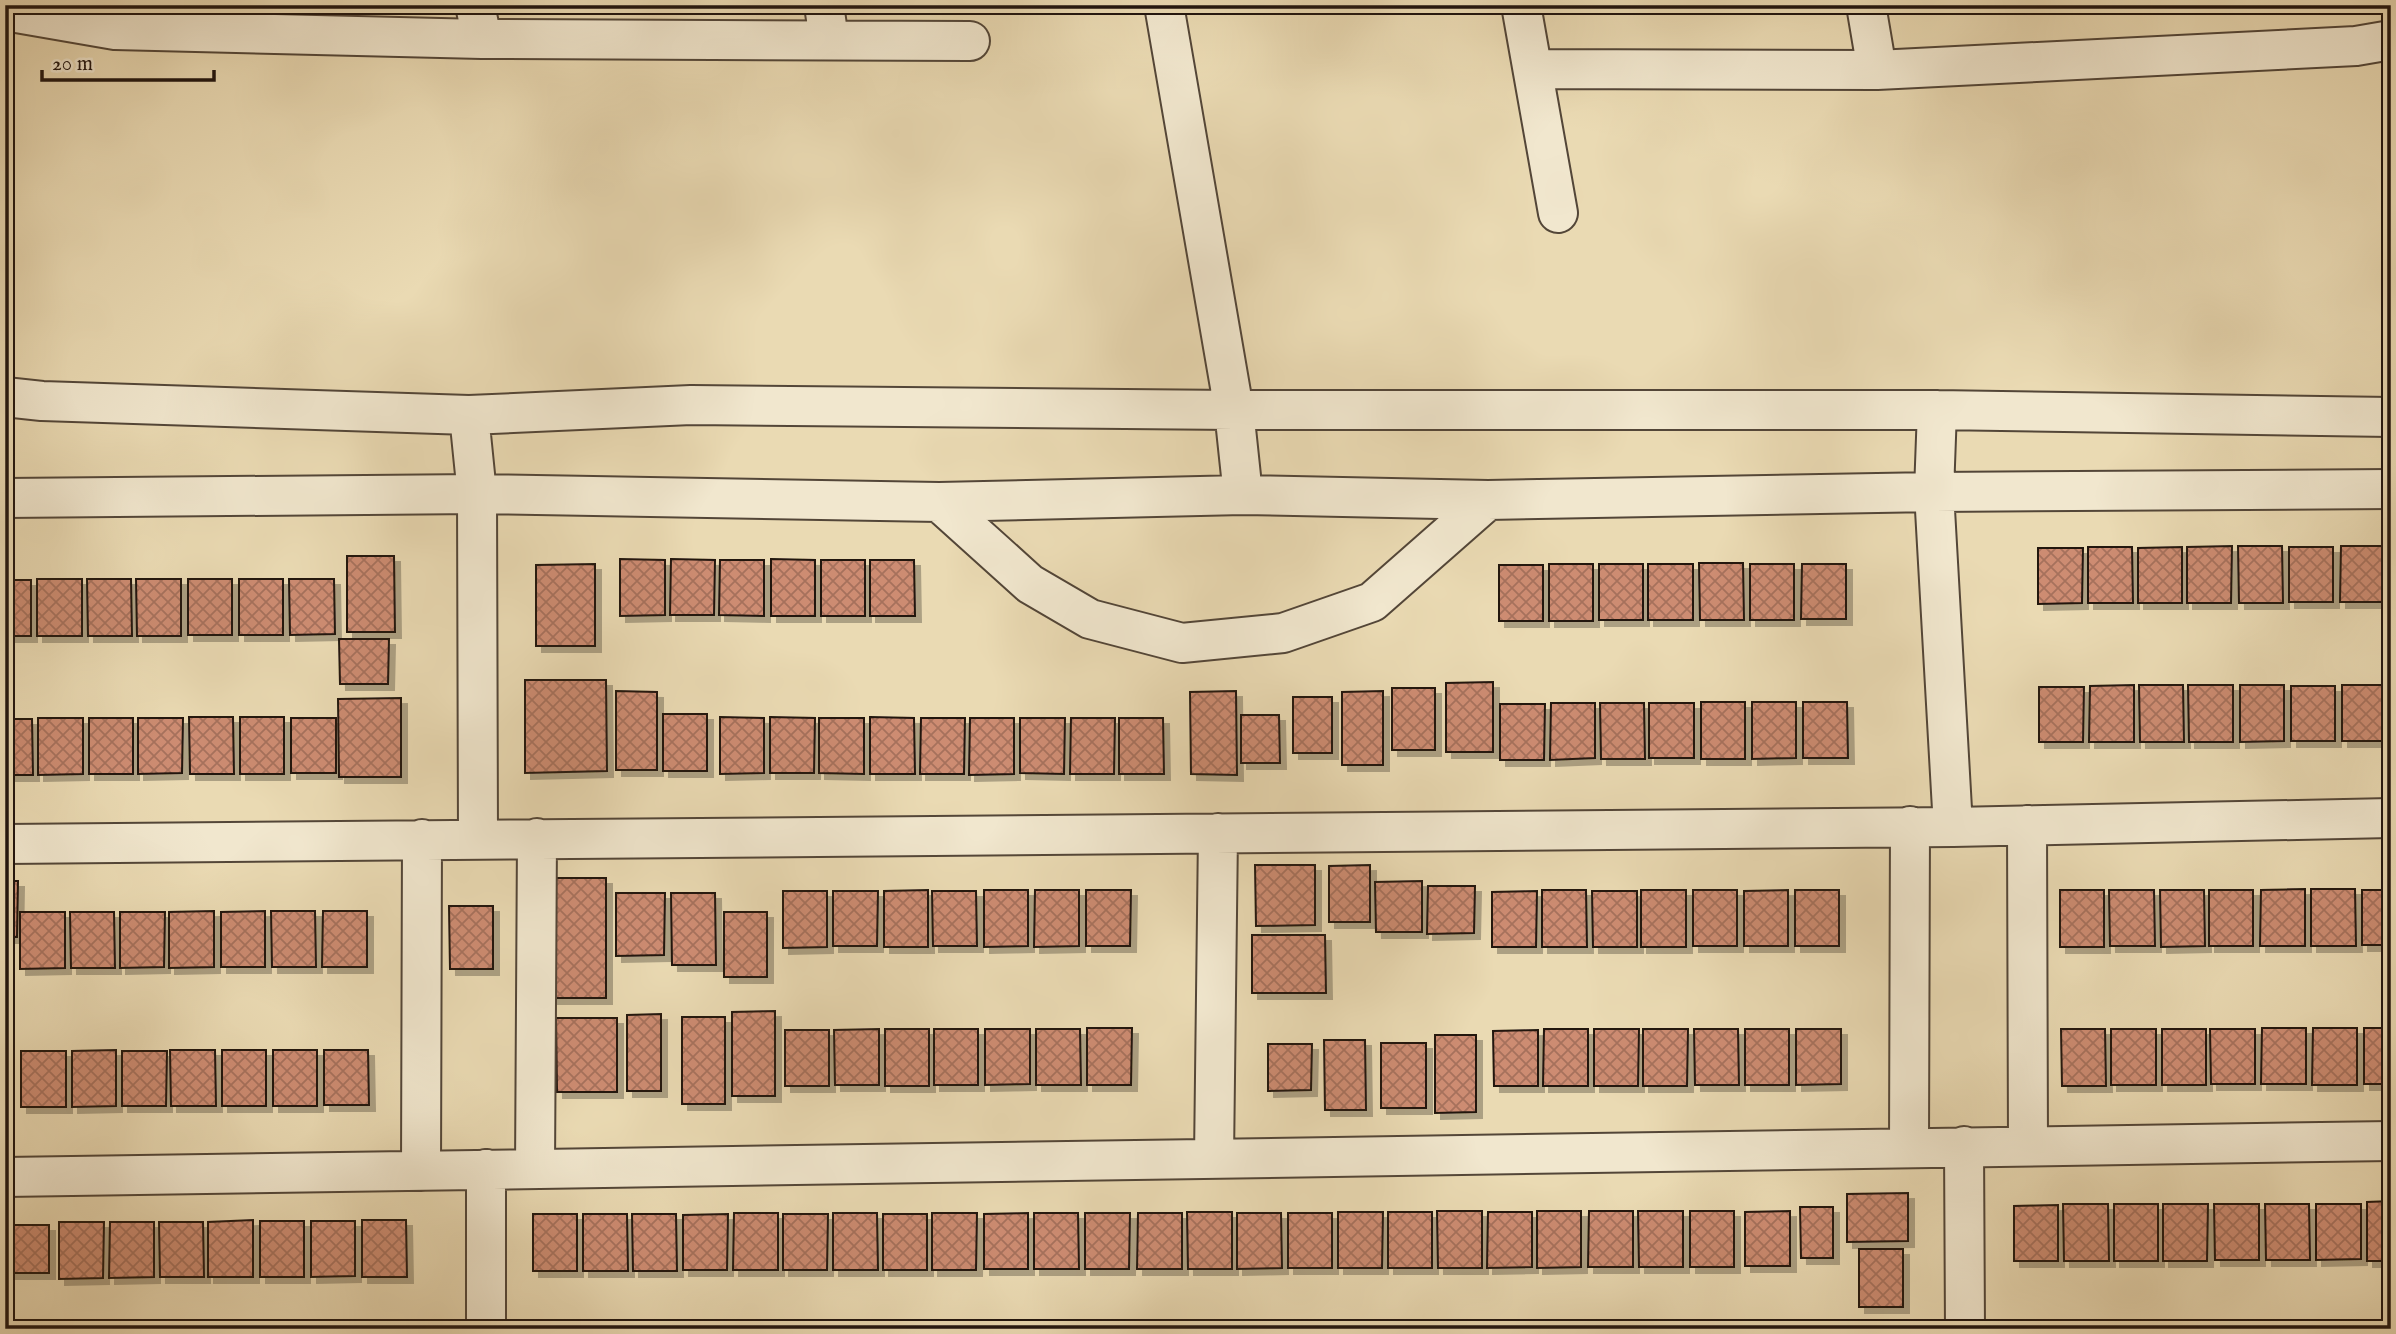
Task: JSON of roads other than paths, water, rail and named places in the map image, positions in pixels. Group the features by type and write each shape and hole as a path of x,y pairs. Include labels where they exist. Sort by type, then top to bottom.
{"street":[{"path":"1164,5 1234,410 1243,495"},
{"path":"1521,5 1558,213"},
{"path":"1866,5 1877,70"},
{"path":"5,11 115,30 478,22 827,23 970,41"},
{"path":"1533,69 1877,70 2356,46 2391,40"},
{"path":"5,397 41,401 469,415 691,405 1234,410 1937,410 2391,417"},
{"path":"1937,410 1934,492 1953,827"},
{"path":"469,415 477,494 478,839"},
{"path":"5,498 477,494 939,502 1243,495 1488,500 1934,492 2391,489"},
{"path":"939,502 1030,584 1050,596 1090,619 1182,643 1283,633 1372,602 1488,500"},
{"path":"5,844 1953,827 2391,818"},
{"path":"2027,825 2028,1146"},
{"path":"1909,1147 1910,826"},
{"path":"1214,1158 1218,832"},
{"path":"535,1169 537,838"},
{"path":"421,1171 422,839"},
{"path":"5,1177 2391,1141"},
{"path":"1964,1146 1965,1329"},
{"path":"486,1169 486,1329"}]}
